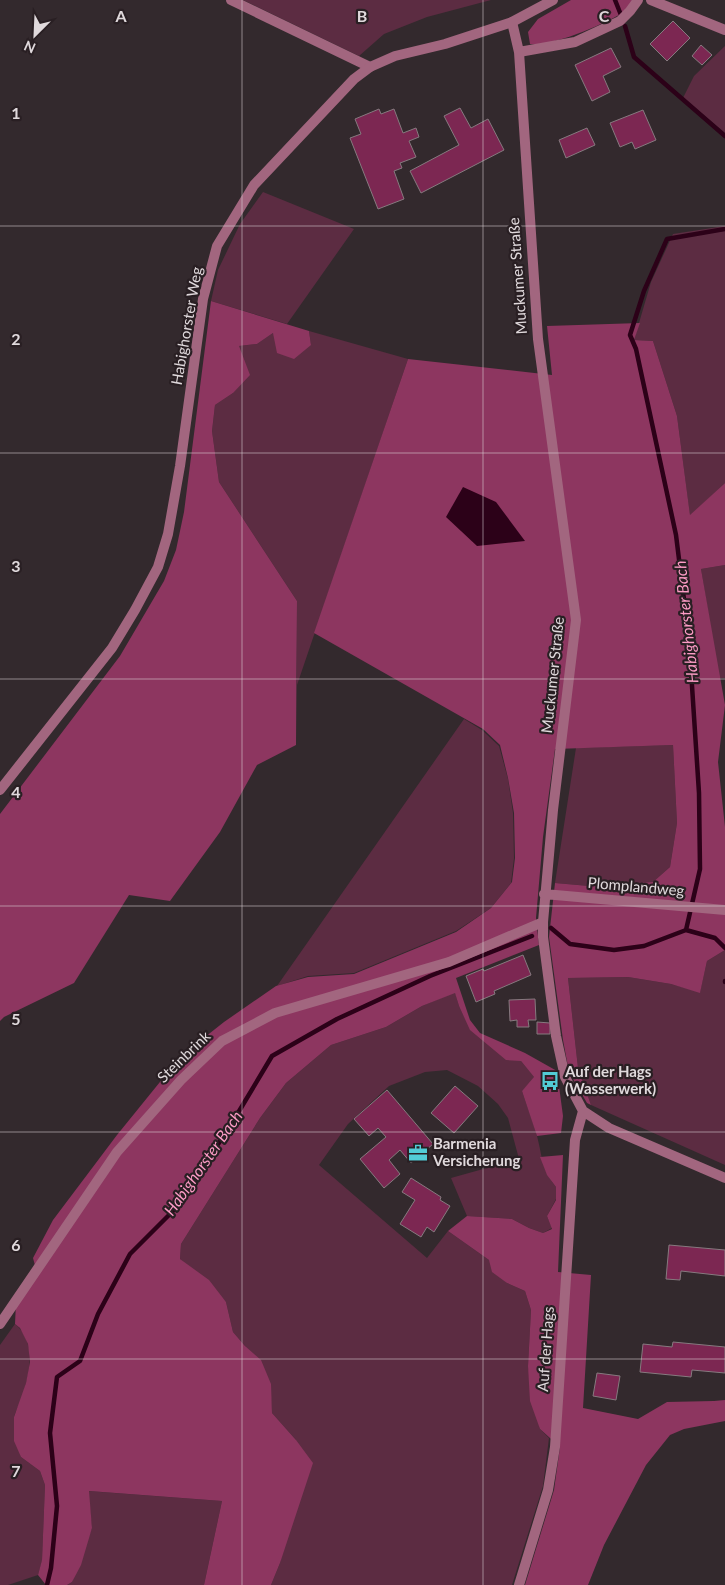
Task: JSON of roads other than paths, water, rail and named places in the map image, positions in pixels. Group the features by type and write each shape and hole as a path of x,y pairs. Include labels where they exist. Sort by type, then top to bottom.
{"street":[{"path":"232,0 370,67"},
{"name":"Habighorster Weg","path":"0,790 112,648 158,566 168,534 180,466 204,299 217,246 254,185 354,79 370,67 395,56 445,44 512,22 553,0"},
{"path":"519,52 575,42 620,21 638,0"},
{"path":"651,0 725,30"},
{"name":"Muckumer Straße","path":"512,22 519,52 538,339 576,620 544,894 544,947 556,1036 565,1077 584,1112 609,1128 725,1178"},
{"name":"Plomplandweg","path":"544,894 725,910"},
{"name":"Steinbrink","path":"0,1324 117,1152 181,1080 222,1041 275,1012 449,962 543,922"},
{"name":"Auf der Hags","path":"519,1585 548,1490 555,1447 575,1140 584,1112"}],"waterway":[{"name":"Habighorster Bach","path":"615,0 621,15"},
{"name":"Habighorster Bach","path":"625,26 634,57 725,136"},
{"name":"Habighorster Bach","path":"551,928 570,944 614,950 644,946 686,930 700,869 699,793 689,640 676,535 636,349 630,335 644,291 667,239 725,229"},
{"path":"686,930 715,938 725,948"},
{"name":"Habighorster Bach","path":"47,1585 51,1568 57,1506 50,1433 57,1377 80,1361 98,1314 130,1254 172,1212 229,1128 272,1056 337,1019 430,976 532,936"}],"place":[{"name":"Auf der Hags (Wasserwerk)","path":"550,1081"},
{"name":"Barmenia Versicherung","path":"418,1153"}]}
